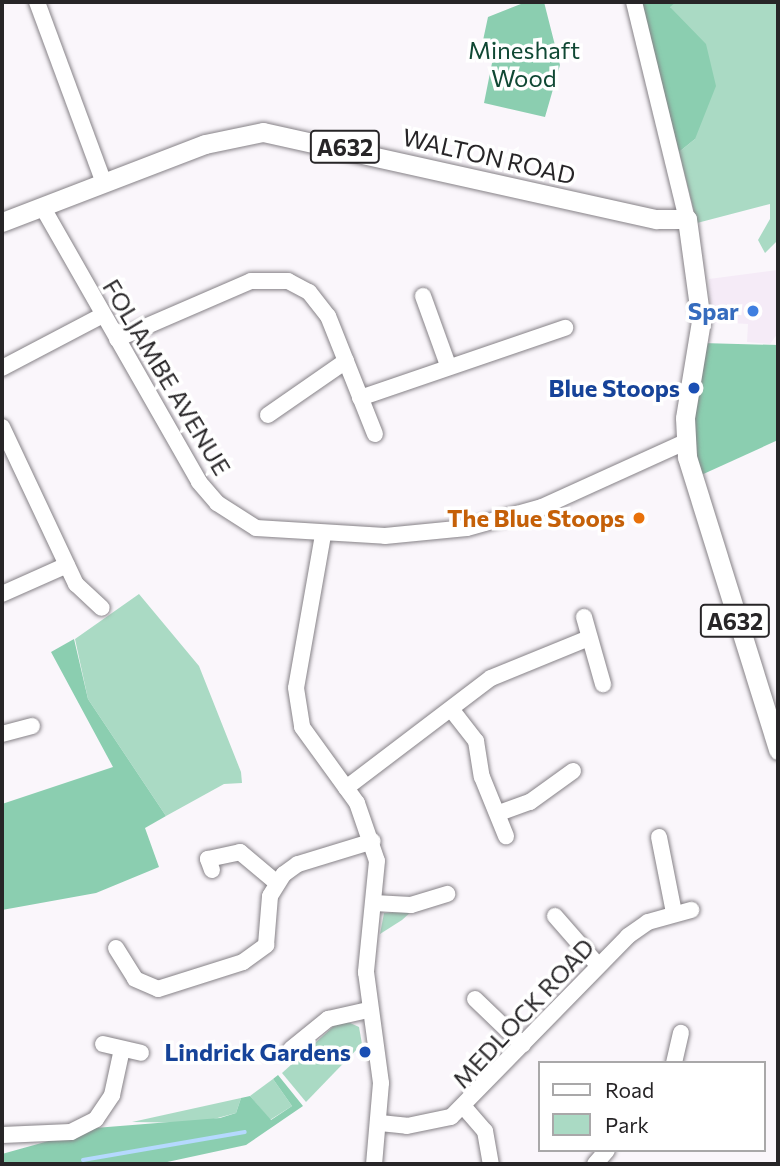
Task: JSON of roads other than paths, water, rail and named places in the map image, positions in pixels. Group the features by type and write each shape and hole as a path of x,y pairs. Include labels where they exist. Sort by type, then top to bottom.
{"main road":[{"name":"WALTON ROAD","path":"2,222 205,144 263,132 656,219 687,219"},
{"name":"A632","path":"687,219 701,321 685,442 778,750"}],"street":[{"path":"37,2 104,183"},
{"path":"634,2 687,219"},
{"name":"FOLJAMBE AVENUE","path":"43,208 117,339 217,503 256,528 323,535 427,533 492,522 542,507 685,442"},
{"path":"117,339 243,284 278,279 319,301 375,434"},
{"path":"423,296 448,365"},
{"path":"2,368 103,315"},
{"path":"360,398 448,365 565,328"},
{"path":"268,415 346,361"},
{"path":"2,427 75,583 102,608"},
{"path":"323,535 296,688 307,737 346,788 373,841 374,903 368,1010 381,1083 380,1123 374,1164"},
{"path":"2,594 67,565"},
{"path":"584,617 603,684"},
{"path":"346,788 516,664 589,638"},
{"path":"451,709 476,741 482,777 499,813 506,836"},
{"path":"2,734 32,726"},
{"path":"499,813 530,802 573,771"},
{"path":"659,837 657,856 674,913"},
{"path":"116,948 130,961 141,983 169,990 232,972 266,945 277,883 298,864 373,841"},
{"path":"205,864 240,852 277,883"},
{"path":"374,903 437,894"},
{"name":"MEDLOCK ROAD","path":"380,1123 434,1123 464,1107 597,964 638,929 674,913 691,909"},
{"path":"561,917 597,964"},
{"path":"480,1000 523,1045"},
{"path":"291,1049 328,1019 368,1010"},
{"path":"103,1044 141,1053"},
{"path":"2,1135 71,1132 96,1119 112,1095 122,1049"},
{"path":"464,1107 485,1131 491,1164"}],"waterway":[{"path":"83,1160 245,1132"}],"place":[{"name":"Spar","path":"753,311"},
{"name":"Blue Stoops","path":"694,388"},
{"name":"The Blue Stoops","path":"639,518"},
{"name":"Lindrick Gardens","path":"365,1052"}],"park label":[{"name":"Mineshaft Wood","path":"524,64"}]}
